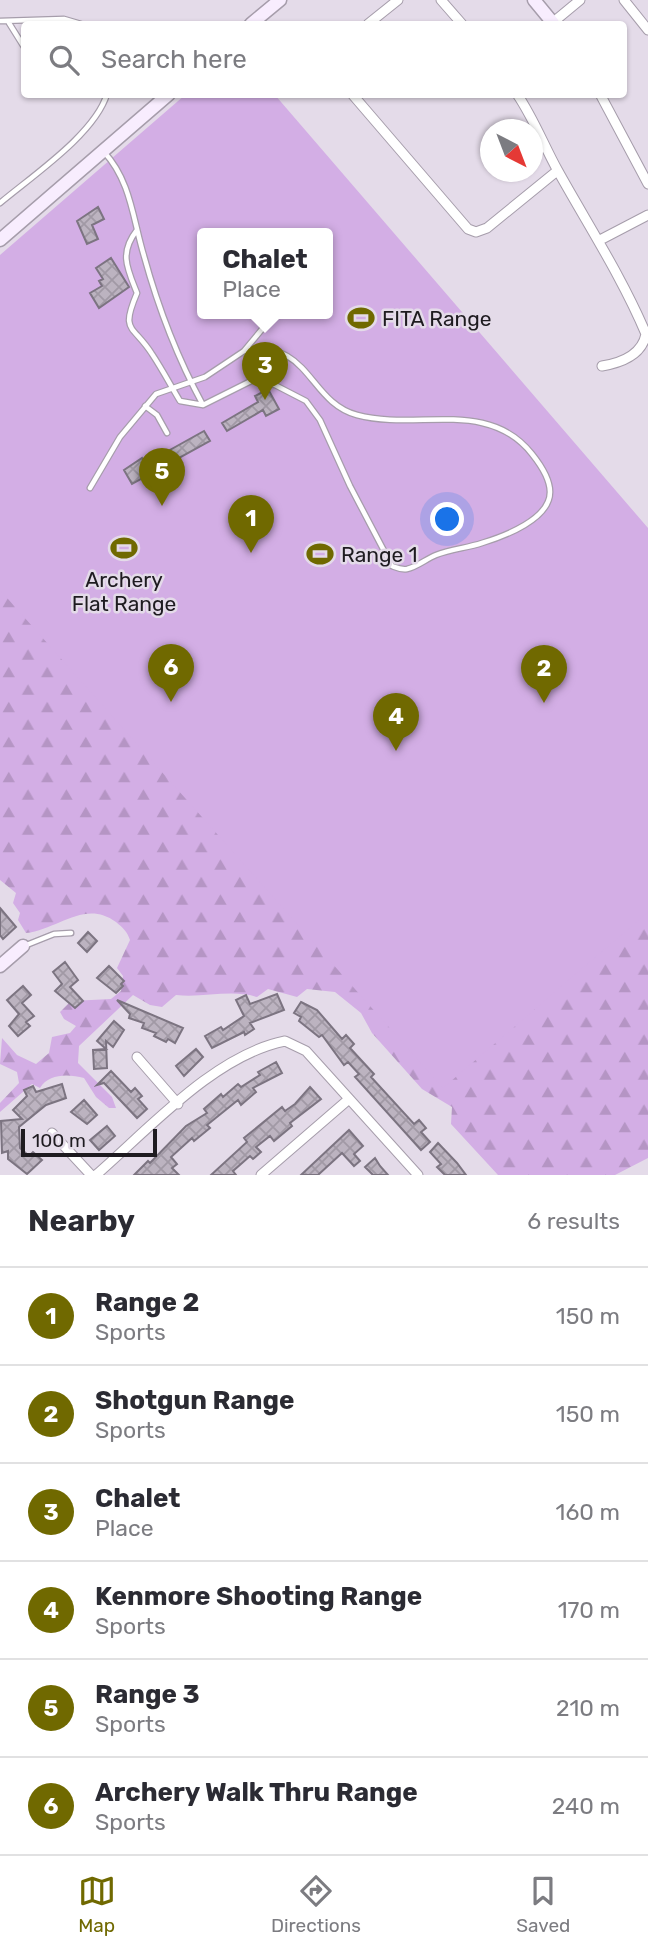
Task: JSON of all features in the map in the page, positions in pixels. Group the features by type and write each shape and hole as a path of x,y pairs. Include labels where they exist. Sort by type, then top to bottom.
{"main road":[{"path":"255,21 280,0"},
{"path":"534,0 551,21"},
{"path":"0,240 164,98"},
{"path":"0,966 23,946"}],"street":[{"path":"372,21 398,0"},
{"path":"440,0 459,21"},
{"path":"556,21 580,0"},
{"path":"624,0 648,30"},
{"path":"355,98 461,224 477,232 487,228 557,171"},
{"path":"520,98 531,114 557,171 600,240 646,334 644,342 621,363 601,366"},
{"path":"602,98 648,184"},
{"path":"600,240 648,215"},
{"path":"52,1133 94,1175 218,1071 251,1052 285,1041 306,1051 418,1175"},
{"path":"137,1057 178,1104"},
{"path":"261,1175 349,1099"}],"lane":[{"path":"32,21 65,21"},
{"path":"0,22 21,22"},
{"path":"9,23 21,42"},
{"path":"0,203 71,143 103,108 106,98"},
{"path":"104,151 120,174 154,286 191,383 203,405"},
{"path":"90,488 120,437 156,394 172,388 191,383 244,351 263,347 278,349 338,404 355,415 407,421 459,419 509,431 540,464 550,485 550,500 544,511 528,522 484,543 438,555 400,570 386,558 320,420 306,401 275,385 253,380 203,405 180,401 172,388 151,351 132,333 127,315 137,293 126,264 127,243 137,230"},
{"path":"244,351 263,328"},
{"path":"145,406 157,415 167,433"},
{"path":"23,946 54,934 71,933"}],"green space":[{"path":"182,98 278,98 648,528 648,912 443,1088 0,590 0,255"},
{"path":"118,244 197,315 197,319 201,319 648,721 648,1158 615,1175 498,1175 451,1124 452,1107 422,1089 372,1033 361,1013 335,992 307,989 297,997 268,989 257,997 237,994 176,995 162,1007 150,1005 133,995 79,1046 78,1063 112,1097 116,1108 109,1108 96,1097 84,1078 66,1075 54,1077 40,1088 32,1084 0,1112 0,1103 19,1083 17,1072 0,1064 2,1038 17,1055 36,1064 49,1053 52,1037 70,1033 76,1026 64,1019 60,1012 71,1001 111,999 121,991 123,976 117,968 130,940 125,930 116,922 93,913 72,917 26,933 18,920 20,913 13,903 16,893 0,880 0,306"}],"building":[{"path":"98,207 104,219 92,225 98,239 87,244 77,221"},
{"path":"111,258 129,287 99,308 90,293 102,286 99,281 103,279 96,268"},
{"path":"268,389 279,409 266,416 263,410 227,431 222,423 258,402 255,396"},
{"path":"204,431 210,441 132,484 124,470 142,458 148,458 150,461"},
{"path":"0,908 16,927 3,939 0,935"},
{"path":"88,932 97,941 87,952 78,943"},
{"path":"65,962 78,980 70,987 83,1001 75,1008 55,991 62,984 53,972"},
{"path":"109,966 124,981 116,993 97,978"},
{"path":"23,986 31,995 22,1003 34,1016 26,1022 30,1026 18,1036 9,1026 19,1014 7,1000"},
{"path":"277,994 284,1010 250,1023 254,1029 245,1035 244,1032 212,1048 205,1036 221,1027 223,1030 244,1016 236,1000 246,995 250,1004"},
{"path":"117,1000 183,1028 175,1043 168,1039 166,1042 154,1036 156,1033 142,1028 144,1023 129,1018 130,1014"},
{"path":"301,1002 317,1010 342,1039 346,1035 354,1044 350,1048 374,1074 371,1077 414,1124 419,1120 426,1128 421,1132 430,1142 421,1150 355,1077 359,1074 348,1062 344,1065 322,1035 319,1037 299,1021 301,1017 294,1013"},
{"path":"114,1021 124,1030 113,1047 106,1041 107,1068 94,1069 93,1050 106,1049 97,1041"},
{"path":"196,1049 203,1057 184,1076 176,1066"},
{"path":"276,1062 282,1073 253,1088 256,1092 241,1105 238,1100 207,1125 210,1128 194,1141 192,1138 171,1157 177,1164 172,1168 179,1175 134,1175 148,1161 150,1163 186,1126 207,1113 204,1109 221,1094 223,1097 238,1084 241,1087 260,1075 258,1072"},
{"path":"111,1071 131,1092 135,1088 142,1096 138,1099 147,1109 137,1118 104,1083 97,1085"},
{"path":"62,1084 66,1098 46,1105 19,1127 20,1148 29,1156 33,1152 42,1160 27,1174 8,1159 8,1151 2,1153 1,1121 22,1119 13,1110 27,1096 24,1090 33,1086 36,1092"},
{"path":"310,1087 321,1099 290,1123 292,1126 274,1141 270,1136 256,1147 261,1152 253,1159 250,1156 233,1171 236,1175 211,1175 247,1142 244,1138 282,1107 285,1111 295,1104"},
{"path":"84,1100 97,1115 87,1124 71,1112"},
{"path":"107,1126 115,1136 99,1150 90,1140"},
{"path":"349,1130 363,1146 354,1154 360,1161 354,1166 342,1153 318,1175 301,1175"},
{"path":"438,1143 466,1175 445,1175 437,1167 441,1164 430,1152"},
{"path":"375,1158 388,1175 373,1175 365,1167"}],"place":[{"name":"FITA Range","path":"361,318"},
{"name":"Chalet","path":"265,400"},
{"name":"Range 3","path":"162,506"},
{"name":"Archery Flat Range","path":"124,548"},
{"name":"Range 2","path":"251,553"},
{"name":"Range 1","path":"320,554"},
{"name":"Archery Walk Thru Range","path":"171,702"},
{"name":"Shotgun Range","path":"544,703"},
{"name":"Kenmore Shooting Range","path":"396,751"}]}
